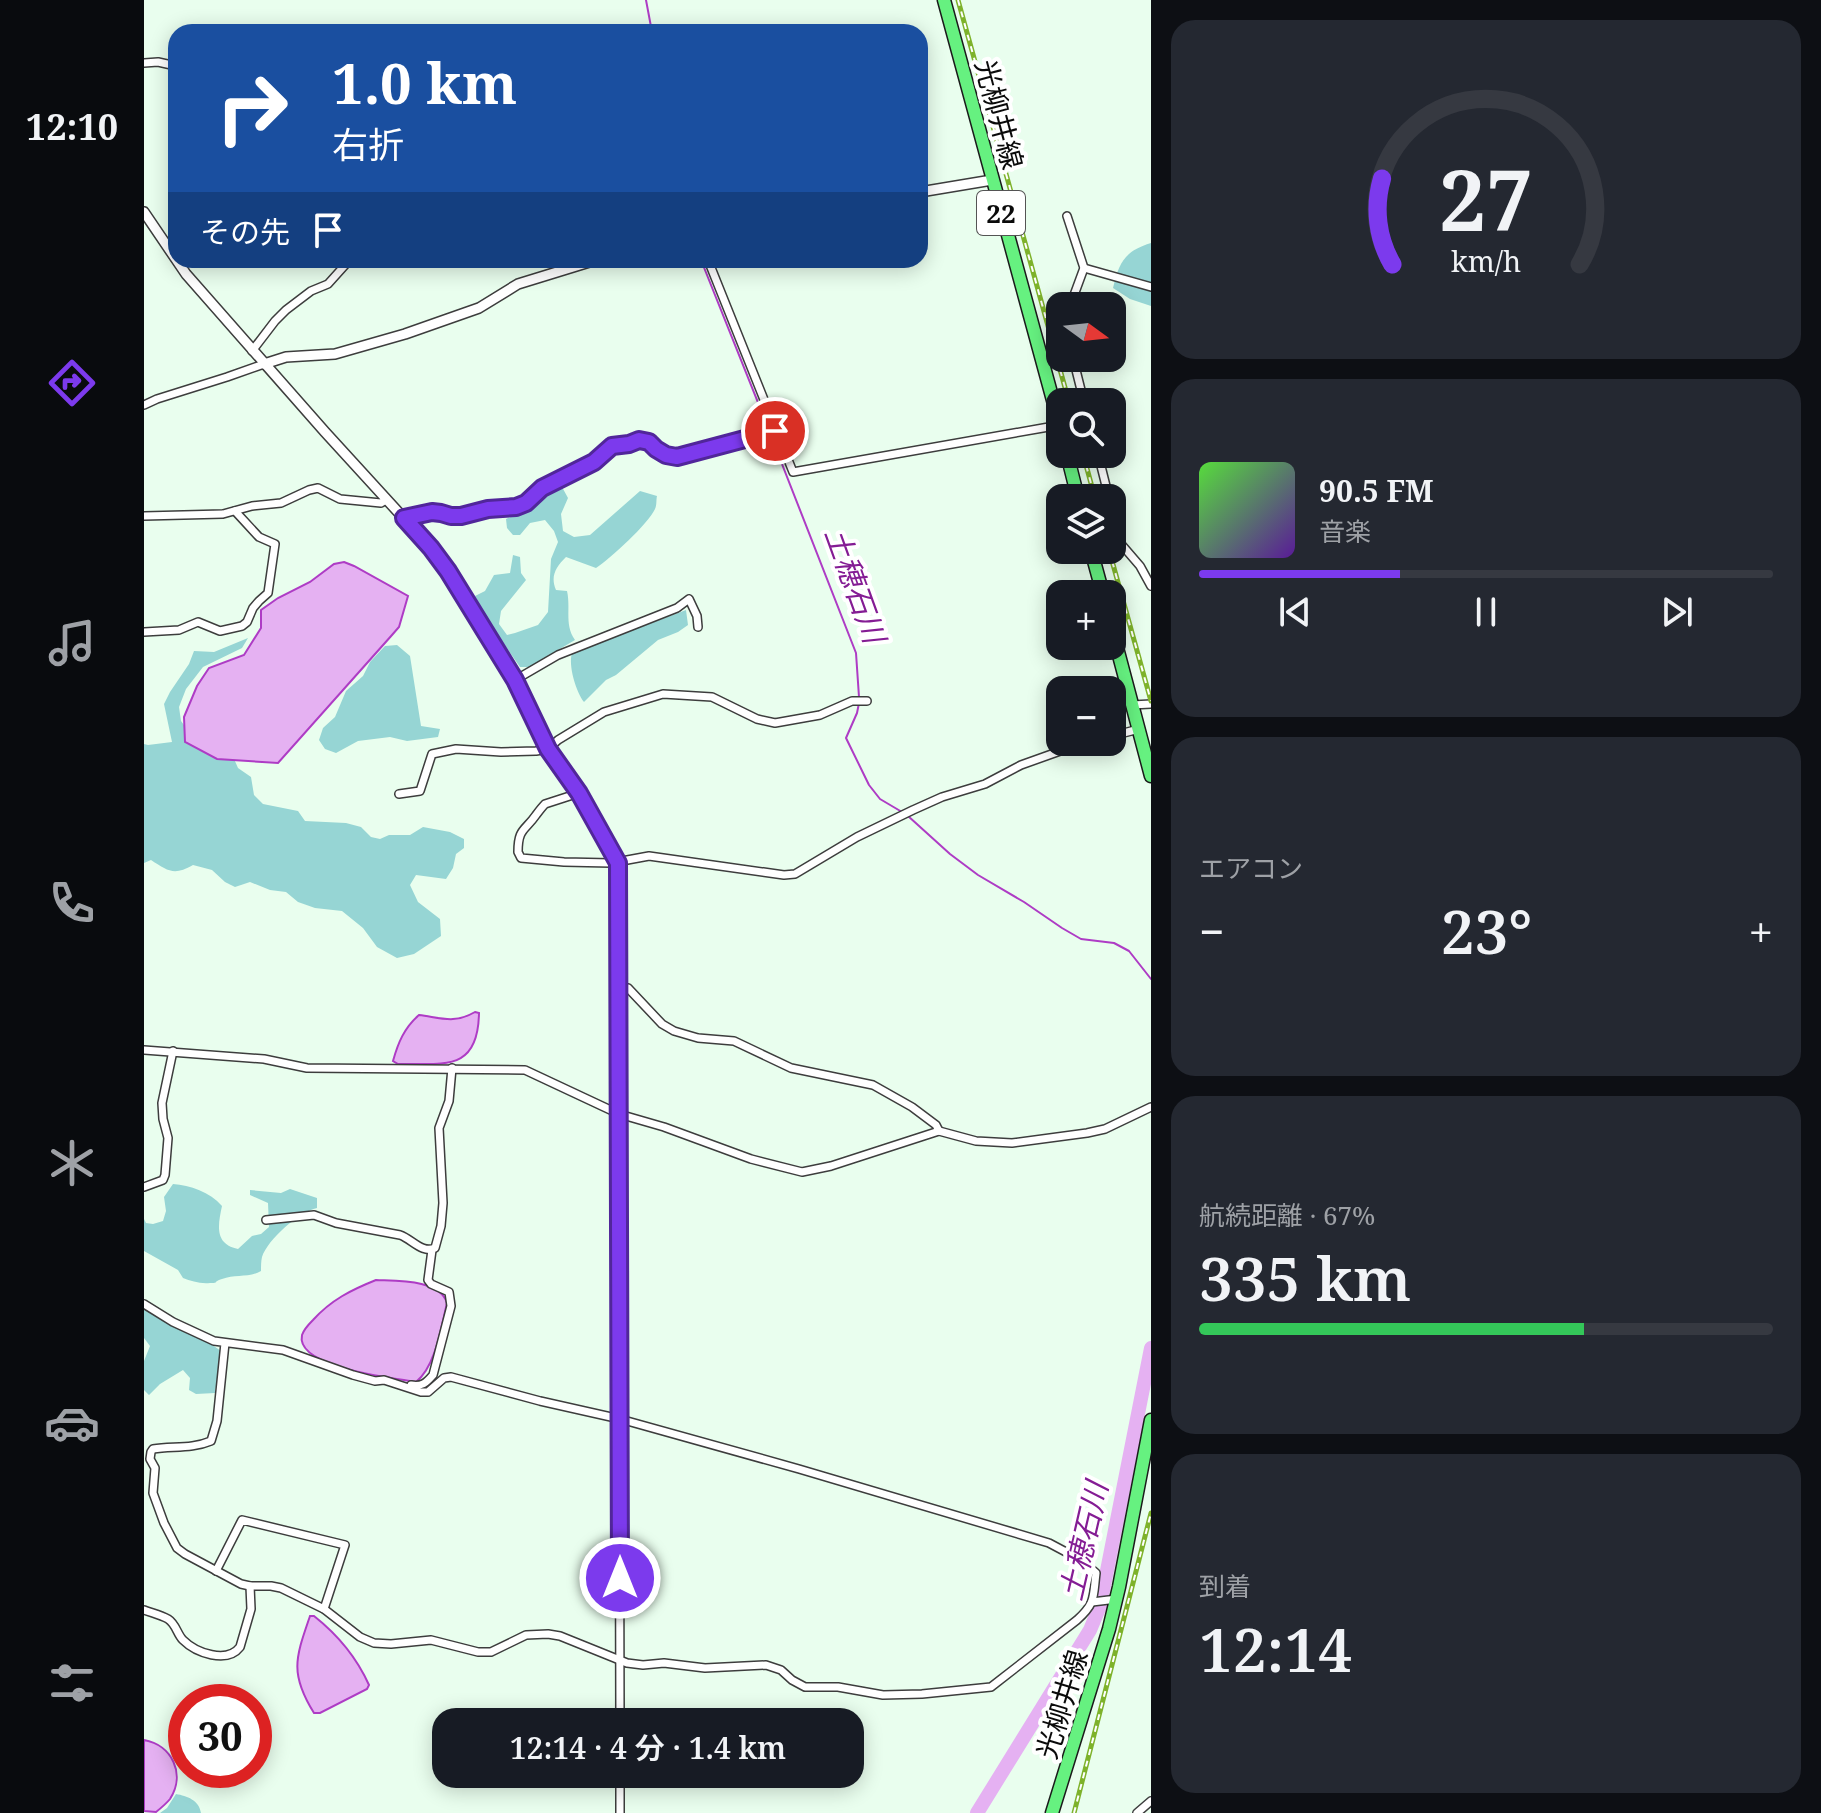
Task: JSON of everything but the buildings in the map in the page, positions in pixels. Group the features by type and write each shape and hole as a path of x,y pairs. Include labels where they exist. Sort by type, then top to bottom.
{"main road":[{"name":"光柳井線","path":"944,0 1049,388"},
{"path":"1120,660 1151,776"},
{"name":"光柳井線","path":"1052,1813 1098,1666 1151,1420"}],"street":[{"path":"144,63 168,64"},
{"path":"928,191 992,180"},
{"path":"144,212 168,247"},
{"path":"1067,216 1084,268 1075,292"},
{"path":"182,268 252,351 431,548 448,571 515,680 548,749 579,793 618,863 620,1708"},
{"path":"252,351 286,310 311,291 328,284 342,268"},
{"path":"144,405 286,357 335,354 405,334 479,308 518,284 570,268"},
{"path":"711,268 771,432 793,472 1046,428"},
{"path":"1084,268 1151,287"},
{"path":"404,518 432,512 461,516 488,509 516,507 526,503 542,488 594,462 612,446 639,440 649,442 666,455 677,457 771,432"},
{"path":"144,516 206,515 235,511 281,503 318,488 340,499 381,503 386,500"},
{"path":"144,632 179,630 198,622 220,631 247,622 253,608 270,590 275,544 259,537 235,511"},
{"path":"1126,550 1151,586"},
{"path":"515,680 558,655 677,608 689,599 697,616 698,627"},
{"path":"399,794 420,791 432,754 442,750 501,752 548,749 591,718 663,694 712,697 757,719 775,723 820,715 848,702 863,701"},
{"path":"1132,705 1151,704"},
{"path":"1126,732 1139,729"},
{"path":"579,793 541,807 521,832 518,852 521,858 618,863 649,856 775,875 795,874 857,837 909,812 942,797 985,784 1046,756"},
{"path":"619,987 628,988 662,1024 674,1031 698,1038 734,1041 791,1068 873,1085 912,1107 936,1125 939,1131"},
{"path":"144,1050 264,1059 307,1068 525,1070 619,1114 751,1159 802,1172 831,1166 939,1131 976,1141 1012,1143 1105,1129 1151,1107"},
{"path":"144,1187 163,1180 165,1175 168,1138 162,1103 173,1051"},
{"path":"406,1387 419,1387 433,1375 451,1306 449,1292 428,1280 432,1250 441,1226 443,1203 439,1128 449,1101 452,1068"},
{"path":"266,1220 314,1215 336,1223 407,1237 419,1247 432,1250"},
{"path":"144,1304 214,1341 283,1350 353,1375 375,1381 384,1380 421,1392 428,1392 444,1378 451,1377 620,1419 1049,1543 1081,1560 1096,1573 1094,1602 1077,1620 991,1687 883,1695 838,1687 805,1687 775,1667 766,1665 705,1668 627,1663 548,1634 526,1635 491,1652 478,1652 431,1640 374,1643 360,1637 324,1609 281,1588 250,1586 177,1548 156,1503 153,1493 155,1468 147,1458 153,1449 173,1449 211,1441 217,1421 225,1343"},
{"path":"216,1571 242,1520 345,1545 324,1609"},
{"path":"144,1610 169,1619 187,1644 227,1657 240,1647 251,1609 250,1586"},
{"path":"1094,1602 1114,1599"},
{"path":"620,1788 620,1813"},
{"path":"1139,1812 1151,1801"}],"shaded area":[{"path":"1151,243 1151,306 1130,299 1126,292 1113,288 1124,259"},
{"path":"562,487 568,498 561,514 563,531 574,537 590,535 640,491 657,496 656,506 637,532 596,568 566,557 562,561 555,572 554,585 556,590 567,591 570,628 575,640 529,667 520,667 486,618 475,596 485,591 494,575 510,573 513,555 520,557 521,573 526,580 501,611 499,624 507,635 538,625 548,612 551,559 558,542 545,520 530,523 520,535 513,535 507,528 506,519"},
{"path":"344,562 408,596 399,627 392,635 278,763 217,759 185,742 184,717 197,686 209,668 244,655 261,628 261,610 310,582 334,564"},
{"path":"686,610 688,625 658,640 606,680 584,702 574,678 572,653"},
{"path":"248,638 242,648 203,667 186,689 179,707 181,721 195,740 231,752 238,768 251,777 254,795 263,804 298,811 305,821 361,827 371,837 380,839 389,835 410,835 423,827 450,832 464,839 464,848 456,854 453,868 446,879 416,875 410,885 418,902 440,919 441,936 414,954 397,958 377,947 363,928 342,911 315,908 298,902 286,892 250,882 235,887 212,870 193,865 176,871 151,860 144,863 144,744 172,742 164,704 194,651 214,652"},
{"path":"397,645 410,656 421,726 440,729 438,737 407,741 390,737 358,741 336,753 325,749 319,740 323,728 335,717 346,691 363,676 370,662 385,646"},
{"path":"479,1013 472,1046 455,1061 398,1064 393,1061 402,1036 419,1015 454,1019"},
{"path":"173,1184 199,1190 222,1206 221,1238 238,1249 252,1236 261,1234 269,1227 268,1203 250,1195 250,1190 281,1193 290,1189 317,1198 317,1208 293,1221 277,1235 265,1250 261,1271 215,1283 199,1283 183,1278 178,1270 144,1251 144,1219 146,1223 153,1224 163,1221 166,1211 164,1197"},
{"path":"376,1280 427,1285 443,1295 447,1303 433,1356 416,1382 329,1363 314,1356 304,1346 302,1335 320,1313 342,1296"},
{"path":"144,1308 221,1351 215,1393 196,1394 189,1390 190,1378 183,1370 149,1395 144,1390 144,1361 150,1346 144,1338"},
{"path":"310,1616 323,1623 346,1647 369,1685 367,1689 320,1713 314,1713 298,1676 301,1643"},
{"path":"144,1740 168,1753 168,1788 175,1788 170,1799 156,1812 144,1811"},
{"path":"176,1794 195,1802 201,1813 160,1813"}],"waterway":[{"name":"土穂石川","path":"646,0 650,24"},
{"name":"土穂石川","path":"704,268 769,430"},
{"name":"土穂石川","path":"771,436 856,653 859,697"},
{"name":"土穂石川","path":"859,703 846,738 869,785 880,799 902,812"},
{"name":"土穂石川","path":"908,816 978,875 1062,928 1081,939 1114,943 1129,951 1151,979"},
{"name":"土穂石川","path":"977,1813 1090,1630 1100,1606 1151,1348"}],"railway":[{"path":"958,0 1065,388"},
{"path":"1087,468 1091,484"},
{"path":"1113,564 1151,701"},
{"path":"1074,1813 1151,1513"}],"route":[{"path":"620,1578 618,863 579,793 548,749 515,680 448,571 404,518 432,512 461,516 488,509 516,507 526,503 542,488 585,468 612,446 639,440 649,442 666,455 677,457 775,431"}]}
